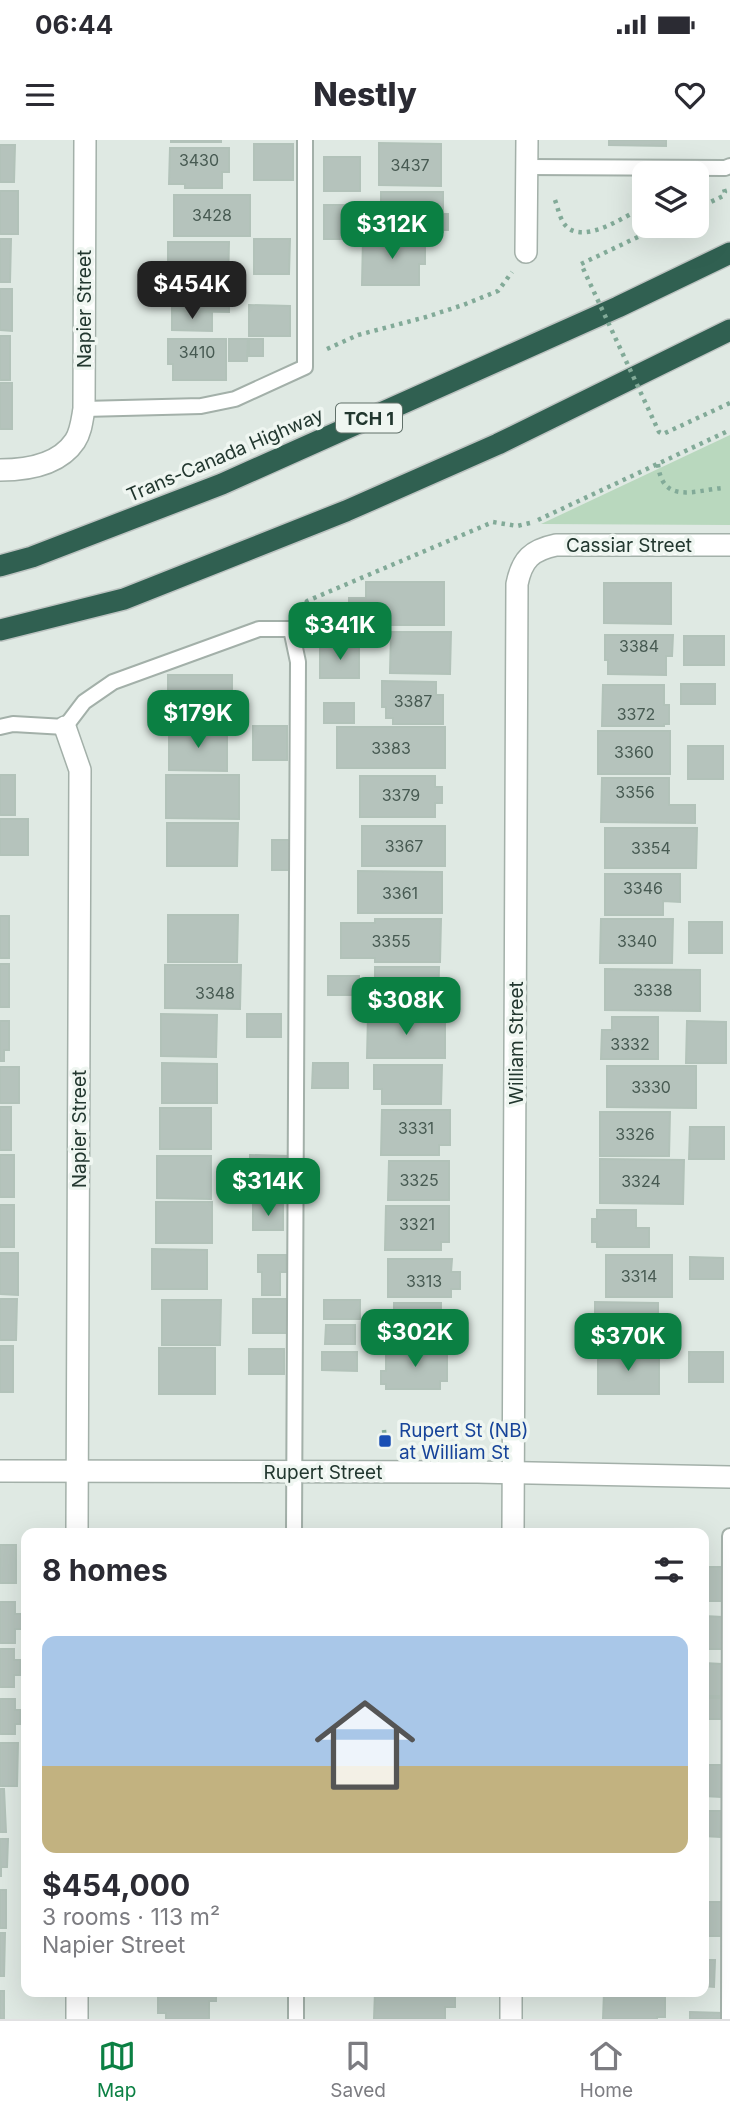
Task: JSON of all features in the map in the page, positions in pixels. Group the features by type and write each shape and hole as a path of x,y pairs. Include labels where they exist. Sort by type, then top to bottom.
{"highway":[{"name":"Trans-Canada Highway","path":"0,566 32,557 222,484 618,307 730,253"},
{"path":"0,630 124,598 346,511 498,444 730,330"}],"street":[{"name":"Napier Street","path":"0,470 24,470 65,453 76,440 84,409 85,140"},
{"path":"526,252 527,140"},
{"name":"Cassiar Street","path":"530,556 543,548 556,545 730,545"},
{"name":"William Street","path":"513,1528 517,584 521,569 530,556"},
{"name":"Napier Street","path":"65,727 80,770 78,1528"},
{"name":"Rupert Street","path":"0,1471 514,1473 730,1477"},
{"path":"77,1997 77,2019"},
{"path":"511,1997 511,2019"}],"lane":[{"path":"84,409 201,406 235,399 304,367 305,140"},
{"path":"527,167 730,166"},
{"path":"0,727 13,724 65,727 84,702 113,682 259,629 291,629 298,662 293,1528"},
{"path":"729,2019 730,1536"},
{"path":"296,1997 296,2019"}],"path":[{"path":"553,167 553,195 566,226 576,233 594,231 632,213"},
{"path":"709,203 723,197 725,192 722,186 716,186"},
{"path":"636,238 581,264 659,432 663,434 730,403"},
{"path":"304,367 321,352 358,335 426,317 498,291"},
{"path":"291,629 307,601 493,522 517,526 530,523 730,430"},
{"path":"658,464 661,482 678,493 722,488"},
{"path":"384,1430 385,1441"}],"green space":[{"path":"730,435 730,525 541,524"}],"building":[{"path":"221,140 221,142 171,142"},
{"path":"609,140 666,140 666,146 609,145"},
{"path":"379,143 441,144 441,186 379,185"},
{"path":"254,144 293,144 293,180 254,180"},
{"path":"0,145 15,145 14,182 0,182"},
{"path":"170,148 229,148 229,172 222,172 222,188 185,188 185,184 169,184"},
{"path":"324,157 360,157 360,191 324,191"},
{"path":"0,191 18,191 18,234 0,234"},
{"path":"381,192 443,192 443,214 448,214 448,230 381,232"},
{"path":"174,195 250,195 250,236 174,236"},
{"path":"324,205 360,205 360,239 324,239"},
{"path":"363,238 425,238 425,264 419,264 419,285 362,285"},
{"path":"0,239 11,239 10,282 0,282"},
{"path":"254,239 290,239 289,274 254,274"},
{"path":"168,242 229,242 228,285 168,285"},
{"path":"0,289 12,289 12,331 0,330"},
{"path":"172,292 229,293 229,312 172,311"},
{"path":"249,305 290,306 290,336 249,336"},
{"path":"172,311 212,312 212,331 172,330"},
{"path":"0,336 10,336 10,380 0,380"},
{"path":"168,339 226,339 226,380 173,380 173,364 168,364"},
{"path":"229,339 248,339 247,361 229,361"},
{"path":"249,339 263,339 263,356 249,356"},
{"path":"0,383 12,383 12,429 0,429"},
{"path":"366,582 444,582 444,625 349,625 349,598 366,598"},
{"path":"604,583 671,583 671,624 604,623"},
{"path":"391,632 451,632 450,674 390,673"},
{"path":"605,635 673,635 672,656 666,656 666,675 608,674"},
{"path":"684,636 724,636 724,665 684,665"},
{"path":"320,646 359,646 359,678 320,678"},
{"path":"168,675 232,675 232,724 168,723"},
{"path":"382,681 436,682 436,695 443,695 443,724 393,724 393,718 386,718 386,707 382,707"},
{"path":"681,684 715,684 715,704 681,704"},
{"path":"603,685 664,685 664,705 669,705 669,724 602,726"},
{"path":"324,703 354,703 354,723 324,723"},
{"path":"253,726 287,726 287,760 253,760"},
{"path":"337,727 445,727 445,768 337,768"},
{"path":"169,728 227,729 227,771 169,770"},
{"path":"598,731 670,731 670,774 598,774"},
{"path":"688,746 723,746 723,779 688,779"},
{"path":"0,775 15,775 15,815 0,815"},
{"path":"166,775 239,775 239,819 166,818"},
{"path":"360,776 435,776 435,787 442,787 442,803 435,803 435,817 360,817"},
{"path":"602,778 669,778 669,805 695,805 695,823 601,822"},
{"path":"0,819 28,819 28,855 0,855"},
{"path":"167,823 238,823 237,866 167,866"},
{"path":"362,826 445,826 445,866 362,866"},
{"path":"605,828 697,828 696,868 605,868"},
{"path":"272,840 291,840 291,870 272,870"},
{"path":"358,871 442,872 442,913 358,913"},
{"path":"605,874 680,874 680,902 663,901 663,915 605,915"},
{"path":"168,915 238,915 237,962 168,962"},
{"path":"0,916 9,916 9,958 0,958"},
{"path":"375,919 441,919 440,962 375,962 375,958 341,958 341,923 375,923"},
{"path":"601,919 673,919 672,963 600,963"},
{"path":"689,922 722,922 722,953 689,953"},
{"path":"0,964 9,964 9,1007 0,1007"},
{"path":"165,965 241,965 240,1009 165,1008"},
{"path":"375,967 439,967 438,1010 375,1010"},
{"path":"605,969 700,970 700,1011 605,1010"},
{"path":"328,976 359,976 359,995 328,995"},
{"path":"161,1014 217,1015 216,1057 161,1056"},
{"path":"247,1014 281,1014 281,1037 247,1037"},
{"path":"368,1015 445,1015 445,1058 367,1058"},
{"path":"612,1017 658,1017 658,1059 601,1059 602,1030 612,1030"},
{"path":"0,1021 9,1021 9,1050 4,1050 4,1061 0,1061"},
{"path":"687,1021 726,1022 726,1063 686,1063"},
{"path":"162,1063 217,1064 217,1103 162,1103"},
{"path":"313,1063 348,1063 348,1088 312,1088"},
{"path":"374,1065 442,1065 441,1104 382,1104 382,1089 374,1089"},
{"path":"607,1066 696,1066 696,1108 607,1107"},
{"path":"0,1067 19,1067 19,1103 0,1103"},
{"path":"0,1107 11,1107 11,1150 0,1150"},
{"path":"160,1108 211,1108 211,1149 160,1149"},
{"path":"382,1110 450,1110 450,1145 439,1145 439,1155 381,1155"},
{"path":"600,1112 670,1112 669,1156 600,1156"},
{"path":"690,1127 724,1127 724,1159 689,1159"},
{"path":"0,1155 14,1155 14,1197 0,1197"},
{"path":"250,1155 287,1156 287,1194 250,1193"},
{"path":"157,1156 211,1156 211,1199 157,1198"},
{"path":"600,1159 684,1160 683,1204 600,1203"},
{"path":"389,1161 449,1161 449,1200 388,1200"},
{"path":"156,1202 212,1202 212,1243 156,1243"},
{"path":"0,1205 14,1205 14,1247 0,1247"},
{"path":"253,1205 283,1205 283,1230 253,1230"},
{"path":"386,1206 449,1206 449,1242 441,1242 441,1250 385,1250"},
{"path":"597,1210 636,1210 636,1228 649,1228 649,1247 597,1247 597,1242 592,1242 592,1219 597,1219"},
{"path":"152,1249 207,1250 207,1289 152,1289"},
{"path":"0,1253 18,1253 18,1295 0,1294"},
{"path":"258,1255 286,1255 286,1272 280,1272 280,1295 262,1295 262,1272 258,1272"},
{"path":"606,1255 672,1255 672,1297 606,1297"},
{"path":"690,1257 723,1258 723,1279 690,1279"},
{"path":"388,1259 452,1259 451,1272 460,1272 460,1289 451,1289 451,1297 388,1297"},
{"path":"0,1299 17,1299 16,1340 0,1340"},
{"path":"253,1299 287,1299 287,1333 253,1333"},
{"path":"162,1300 221,1300 220,1345 162,1345"},
{"path":"324,1300 360,1300 360,1319 324,1319"},
{"path":"595,1302 658,1303 658,1347 602,1346 602,1338 595,1338"},
{"path":"394,1303 441,1303 441,1310 448,1310 448,1343 394,1342 394,1336 389,1336 389,1322 394,1322"},
{"path":"326,1325 355,1325 355,1344 325,1344"},
{"path":"0,1346 13,1346 13,1392 0,1392"},
{"path":"159,1348 215,1348 215,1394 159,1394"},
{"path":"249,1349 284,1349 284,1374 249,1374"},
{"path":"386,1349 447,1350 447,1381 440,1381 440,1389 386,1389 386,1384 381,1384 381,1371 386,1371"},
{"path":"598,1351 659,1352 659,1394 598,1394"},
{"path":"322,1352 357,1352 357,1371 322,1370"},
{"path":"689,1352 723,1352 723,1382 689,1382"},
{"path":"0,1545 16,1545 16,1583 0,1583"},
{"path":"709,1567 722,1567 722,1601 709,1601"},
{"path":"0,1602 15,1602 15,1614 21,1614 21,1629 15,1629 15,1643 0,1643"},
{"path":"709,1616 722,1617 722,1649 709,1649"},
{"path":"0,1649 14,1649 14,1660 20,1660 20,1675 14,1675 14,1687 0,1687"},
{"path":"709,1663 721,1664 721,1696 709,1696"},
{"path":"709,1698 721,1698 721,1719 709,1719"},
{"path":"0,1699 15,1699 15,1710 20,1710 20,1724 15,1724 15,1734 0,1734"},
{"path":"0,1743 18,1743 17,1786 0,1786"},
{"path":"709,1765 721,1765 721,1797 709,1796"},
{"path":"0,1789 4,1789 6,1832 0,1832"},
{"path":"709,1811 721,1811 720,1837 709,1836"},
{"path":"0,1839 8,1839 7,1867 1,1867 1,1877"},
{"path":"0,1890 6,1890 6,1928 0,1928"},
{"path":"709,1902 722,1902 722,1936 709,1936"},
{"path":"0,1933 5,1933 4,1976 0,1976"},
{"path":"709,1960 715,1960 714,1987 709,1986"},
{"path":"0,1991 4,1991 4,2019 0,2019"},
{"path":"158,1997 216,1997 216,2001 209,2001 209,2019 166,2019 166,2013 158,2013"},
{"path":"375,1997 455,1997 455,2007 445,2007 445,2019 374,2019"},
{"path":"604,1997 665,1997 665,2017 603,2019"},
{"path":"690,2012 723,2013 722,2019 690,2019"}],"place":[{"name":"Rupert St (NB) at William St","path":"385,1441"}]}
